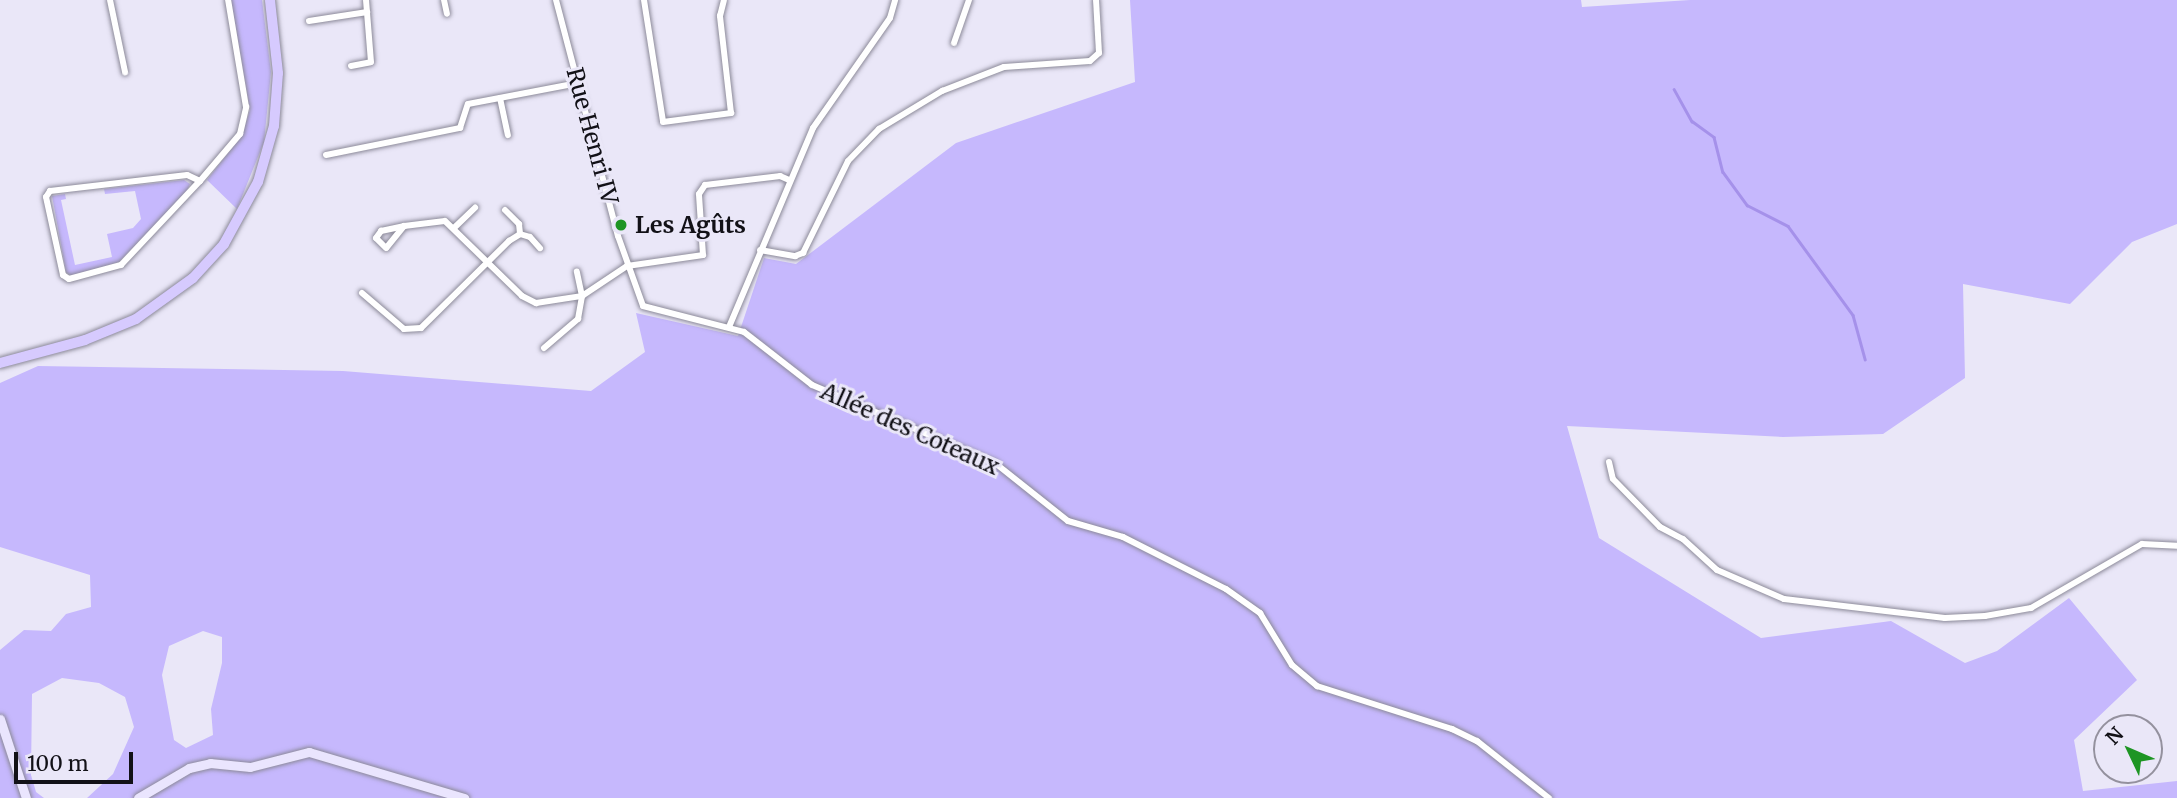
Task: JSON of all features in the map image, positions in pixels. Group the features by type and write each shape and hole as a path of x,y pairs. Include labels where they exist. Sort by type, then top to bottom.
{"main road":[{"path":"0,363 113,330 156,307 201,270 236,225 258,182 274,126 278,73 270,0"}],"street":[{"path":"110,0 125,72"},
{"path":"200,181 187,175 50,191 46,197 63,275 69,279 121,265 200,181 232,146 246,119 228,0"},
{"path":"351,66 371,62 366,0"},
{"path":"444,0 447,14"},
{"name":"Rue Henri IV","path":"556,0 626,266 643,306 729,327"},
{"path":"644,0 663,122 731,113 720,16 724,0"},
{"path":"729,327 813,128 890,18 895,0"},
{"path":"954,43 969,0"},
{"path":"760,250 795,256 803,253 848,161 879,129 942,92 1004,67 1090,61 1099,53 1096,0"},
{"path":"309,21 367,12"},
{"path":"326,155 460,128 468,104 578,83"},
{"path":"500,98 508,135"},
{"path":"404,226 445,221 455,227 490,261 522,296 536,303 582,296 626,266 703,256 699,194 705,185 780,176 789,180"},
{"path":"455,227 475,208"},
{"path":"505,210 519,224 520,234"},
{"path":"520,234 530,237 540,248"},
{"path":"362,293 404,329 421,328 520,234"},
{"path":"544,348 578,319 582,296 577,272"},
{"name":"Allée des Coteaux","path":"729,327 744,332 812,385 995,463 1068,521 1123,537 1226,589 1260,613 1292,664 1317,686 1452,729 1477,741 1549,798"},
{"path":"1609,462 1613,480 1660,527 1683,539 1717,570 1784,600 1945,618 1985,616 2031,608 2142,544 2177,546"},
{"path":"0,719 26,798"},
{"path":"138,798 189,768 210,763 250,766 309,752 464,798"}],"shaded area":[{"path":"231,0 262,0 271,72 264,142 237,209 207,180 242,135 250,110"},
{"path":"1130,0 1581,0 1582,7 1690,0 2177,0 2177,224 2132,242 2070,304 1963,284 1965,378 1883,434 1783,437 1567,426 1599,538 1761,638 1891,621 1965,663 1997,651 2069,598 2137,680 2101,714 2093,714 2093,722 2074,740 2083,791 2177,781 2177,798 87,798 113,774 134,727 125,697 99,683 62,678 32,694 31,775 36,792 44,798 0,798 0,650 24,630 51,631 66,614 91,607 90,575 0,547 0,383 38,366 343,371 591,391 645,352 636,313 738,336 764,258 796,264 956,143 1135,82","holes":["203,631 222,637 222,663 211,709 213,735 186,748 174,740 162,675 169,646"]},
{"path":"184,180 190,184 187,191 119,262 72,276 66,272 52,196 65,194 66,199 61,200 75,265 112,257 107,234 133,228 141,219 135,191 105,194 104,189"}],"waterway":[{"path":"1674,89 1692,121 1714,137 1723,172 1747,205 1788,226 1853,315 1865,359"}],"place":[{"name":"Les Agûts","path":"621,225"}]}
